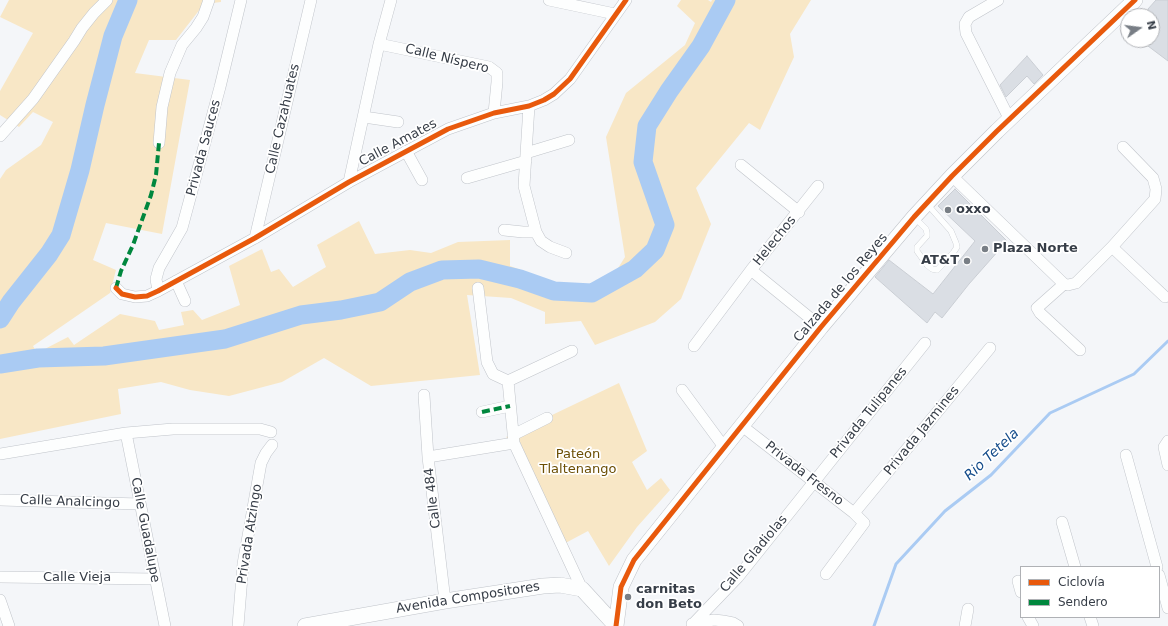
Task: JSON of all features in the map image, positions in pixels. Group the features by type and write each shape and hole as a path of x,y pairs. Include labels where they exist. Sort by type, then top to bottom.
{"street":[{"path":"0,136 33,99 82,28 107,0"},
{"path":"159,143 162,106 170,73 182,45 203,17 209,0"},
{"name":"Privada Sauces","path":"158,291 156,279 160,268 182,228 220,87 240,0"},
{"name":"Calle Cazahuates","path":"255,238 311,0"},
{"path":"349,182 379,44 391,0"},
{"path":"549,0 615,14"},
{"name":"Calle Amates","path":"116,288 122,294 135,297 148,296 255,238 349,182 448,129 494,113 529,106 544,100 554,94 570,78 626,0"},
{"path":"998,0 969,17 965,24 966,33 1010,120"},
{"name":"Calzada de los Reyes","path":"616,626 621,587 634,560 822,327 914,217 952,176 1135,0"},
{"name":"Calle Níspero","path":"379,44 489,67 496,72 497,82 494,113"},
{"path":"529,106 524,186 536,232 541,241 550,247 566,253"},
{"path":"364,116 398,122"},
{"path":"467,178 569,140"},
{"path":"952,176 1064,284 1068,286 1076,283 1112,247 1155,199 1156,189 1153,178 1123,147"},
{"path":"406,151 422,180"},
{"name":"Helechos","path":"741,165 799,212"},
{"name":"Helechos","path":"694,346 751,270 799,212 818,186"},
{"path":"504,230 536,232"},
{"path":"1112,247 1165,297"},
{"path":"751,270 822,327"},
{"path":"176,282 185,301"},
{"path":"1064,284 1037,308 1040,313 1080,350"},
{"path":"478,288 487,362 494,374 508,382"},
{"name":"Privada Tulipanes","path":"813,482 925,343"},
{"name":"Privada Jazmines","path":"854,513 990,348"},
{"path":"508,382 572,351"},
{"path":"508,382 514,439 582,589 616,626"},
{"path":"682,390 724,447"},
{"name":"Calle 484","path":"424,395 428,457 445,601"},
{"path":"482,412 510,406"},
{"path":"428,457 514,439 547,418"},
{"name":"Privada Fresno","path":"742,426 854,513 864,523 862,528 826,574"},
{"path":"0,454 126,433 173,428 260,429 271,432"},
{"name":"Calle Guadalupe","path":"126,433 165,626"},
{"path":"1168,441 1164,446 1168,465"},
{"name":"Privada Atzingo","path":"238,626 243,564 262,464 266,453 272,445"},
{"path":"1126,455 1157,566"},
{"name":"Calle Gladiolas","path":"691,625 738,577 813,482"},
{"name":"Calle Analcingo","path":"0,500 140,504"},
{"path":"1062,522 1075,566"},
{"name":"Calle Vieja","path":"0,578 155,579"},
{"path":"1160,579 1168,608"},
{"path":"1018,580 1020,588"},
{"name":"Avenida Compositores","path":"305,626 445,601 543,586 560,585 582,589"},
{"path":"594,602 602,603 611,599 621,587"},
{"path":"0,600 9,626"},
{"path":"965,626 968,609"},
{"path":"691,625 714,620 733,623 738,626"}],"lane":[{"path":"914,217 926,229 927,233 927,236 917,247 917,251 932,269 937,270 957,247 951,231 927,203"}],"green space":[{"path":"9,0 221,0 221,2 204,4 176,40 149,40 135,73 190,80 162,234 106,223 93,260 116,270 110,293 33,346 37,353 68,337 74,345 120,314 155,321 159,330 184,325 181,312 193,310 202,320 240,305 229,266 262,249 271,272 279,269 293,287 326,267 317,245 359,221 375,254 410,250 431,253 458,242 510,240 510,266 569,287 588,285 615,273 625,257 606,137 626,93 685,45 695,23 677,6 681,0 708,0 711,2 712,0 811,0 790,34 794,57 760,130 749,123 696,188 711,224 681,299 655,322 595,345 581,321 545,324 545,312 511,298 467,295 480,375 371,386 324,358 282,382 229,396 190,390 161,382 118,389 121,414 0,439 0,179 6,170 41,145 53,122 33,112 19,127 0,115 0,91 33,33 0,17"},
{"name":"Pateón Tlaltenango","path":"619,383 647,451 632,462 647,490 661,478 670,490 637,527 609,566 588,531 558,547 540,512 514,443 506,437"}],"building":[{"path":"1156,0 1168,0 1168,61 1151,48 1160,48 1160,8 1149,8"},
{"path":"1027,56 1043,75 1034,84 1027,76 1006,97 1000,85"},
{"name":"Plaza Norte","path":"955,189 1007,241 969,284 942,318 935,312 927,323 875,277 889,260 933,294 975,241 938,206"}],"waterway":[{"path":"0,319 11,302 49,254 61,235 80,170 113,36 128,0"},
{"path":"0,364 38,358 104,356 225,339 301,315 341,310 380,302 410,282 442,270 479,269 520,279 554,291 592,293 635,269 655,250 665,225 643,162 647,126 669,91 701,46 726,0"},
{"name":"Rio Tetela","path":"874,626 896,564 945,511 991,475 1050,413 1134,374 1168,341"}],"marked path":[{"path":"116,288 121,271 133,245 151,195 156,175 159,143"},
{"path":"482,412 510,406"}],"cycle path":[{"path":"116,288 122,294 135,297 147,296 255,238 349,182 448,129 494,113 529,106 544,100 554,94 570,79 626,0"},
{"path":"616,626 621,587 634,560 821,327 914,217 952,176 997,131 1135,0"}],"place":[{"name":"oxxo","path":"948,210"},
{"name":"Plaza Norte","path":"985,249"},
{"name":"AT&T","path":"967,261"},
{"name":"carnitas don Beto","path":"628,597"}]}
